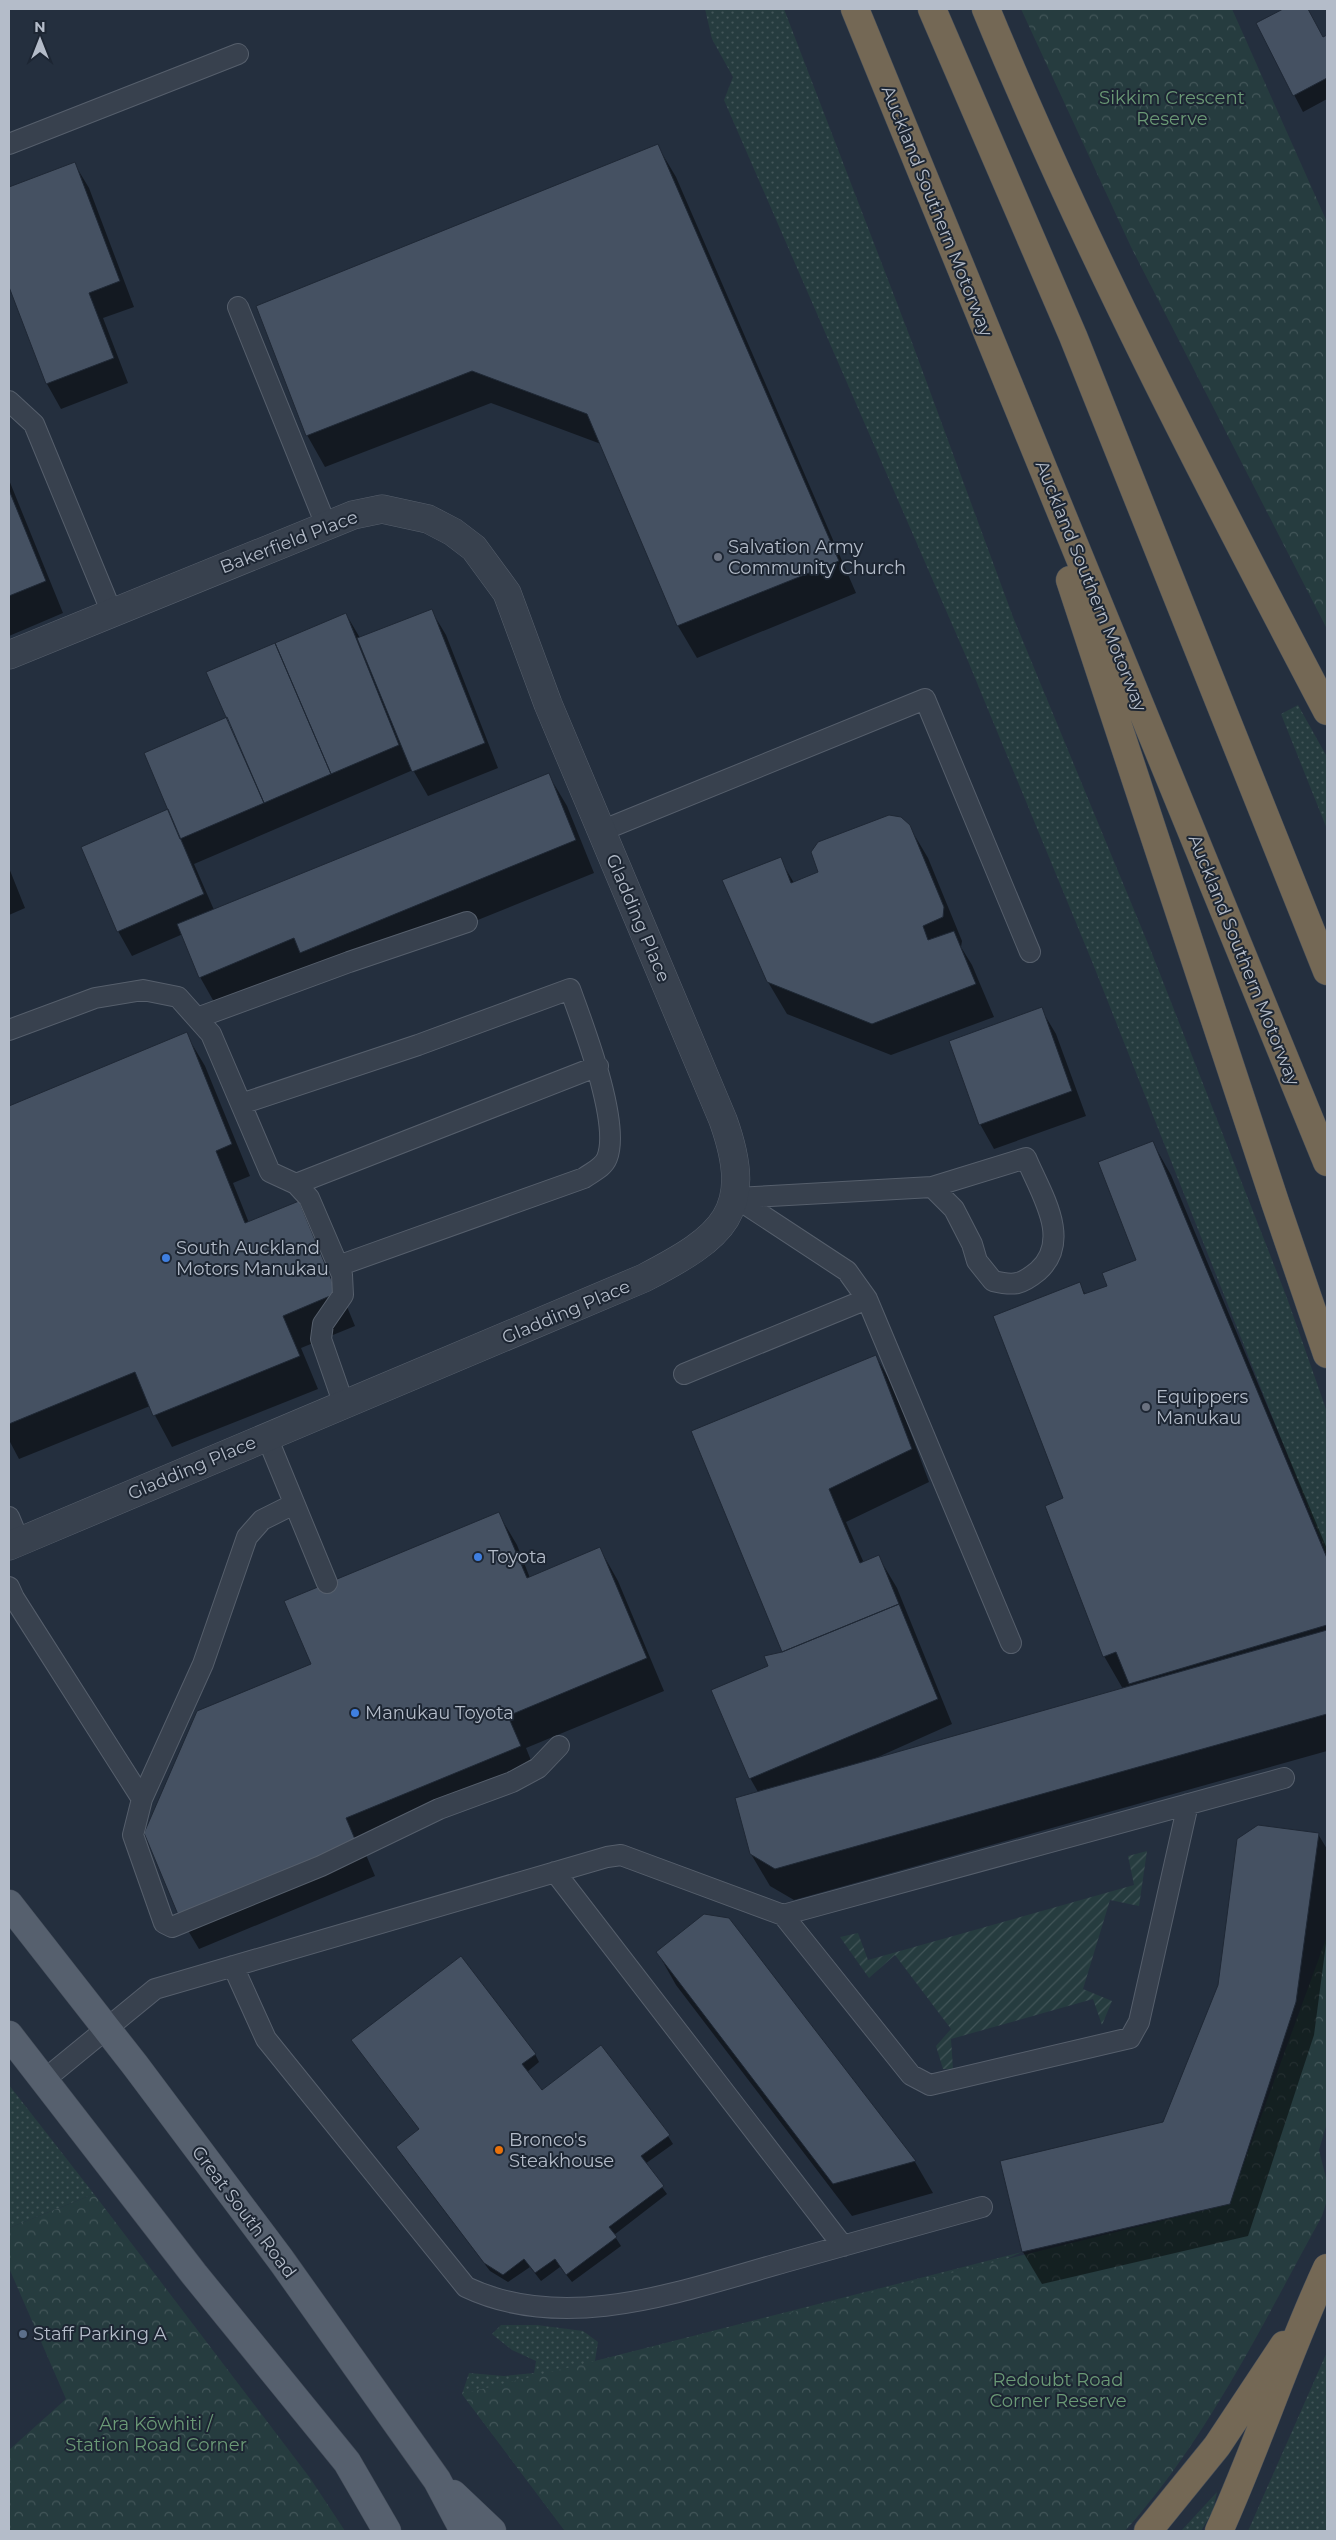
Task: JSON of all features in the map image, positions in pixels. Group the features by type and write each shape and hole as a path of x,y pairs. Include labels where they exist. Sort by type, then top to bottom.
{"highway":[{"name":"Auckland Southern Motorway","path":"855,9 1327,1162"},
{"path":"932,9 1077,345 1327,971"},
{"path":"986,9 1089,238 1184,434 1327,711"},
{"path":"998,360 1272,1193 1327,1354"},
{"path":"1219,2531 1246,2471 1308,2309 1327,2268"},
{"path":"1148,2531 1217,2446 1308,2309"}],"main road":[{"name":"Great South Road","path":"9,1904 107,2029 281,2260 437,2480 464,2531"},
{"path":"9,2035 194,2274 347,2462 387,2531"},
{"path":"347,2462 371,2531"},
{"path":"437,2480 492,2531"}],"street":[{"name":"Bakerfield Place","path":"9,655 353,515 382,509 428,519 453,532 474,548 507,593 548,704 601,831"},
{"name":"Gladding Place","path":"12,1535 267,1437 644,1278 690,1254 717,1229 736,1198 736,1162 723,1120 601,831"}],"lane":[{"path":"9,144 238,54"},
{"path":"238,307 326,525"},
{"path":"9,401 34,424 112,613"},
{"path":"601,831 925,699 1030,952"},
{"path":"197,1018 348,962 467,922"},
{"path":"241,1104 418,1045 570,989 598,1066 610,1135 607,1158 600,1168 584,1178 338,1266"},
{"path":"9,1030 95,998 143,990 178,997 197,1018 211,1034 270,1172 296,1184 310,1198 342,1275 342,1295 323,1324 321,1339 344,1405"},
{"path":"296,1184 598,1066"},
{"path":"736,1198 932,1186 1026,1158 1052,1222 1054,1237 1052,1253 1044,1266 1027,1280 1012,1285 993,1281 978,1261 972,1244 954,1209 932,1186"},
{"path":"736,1198 847,1271 867,1299 1011,1643"},
{"path":"684,1374 867,1299"},
{"path":"267,1437 327,1583"},
{"path":"294,1504 262,1520 247,1537 203,1664 142,1799 133,1835 164,1923 172,1927 321,1866 439,1809 512,1782 538,1768 559,1746"},
{"path":"9,1586 142,1799"},
{"path":"783,1915 1284,1778"},
{"path":"44,2080 156,1989 555,1872 621,1855 783,1915 911,2075 930,2085 1130,2038 1138,2022 1188,1804"},
{"path":"555,1872 843,2246"},
{"path":"233,1966 266,2039 466,2287 490,2298 527,2306 552,2308 604,2304 662,2296 982,2207"}],"green space":[{"path":"705,9 784,9 910,337 1013,617 1151,951 1287,1298 1327,1412 1327,1555 1091,959 968,661 724,100 733,77 712,39"},
{"name":"Sikkim Crescent Reserve","path":"1021,9 1232,9 1327,222 1327,629 1131,247"},
{"path":"1298,705 1327,757 1327,829 1281,714"},
{"path":"1147,1851 1139,1906 1110,1900 1083,1989 1112,2001 1102,2025 1093,1999 951,2039 953,2069 943,2069 936,2046 951,2029 895,1955 869,1978 840,1937 858,1933 868,1960 1134,1885 1128,1856"},
{"name":"Redoubt Road Corner Reserve","path":"1327,1936 1327,2123 1319,2150 1327,2182 1327,2200 1322,2216 1232,2380 1208,2419 1155,2495 1125,2531 565,2531 462,2394 1229,2204"},
{"path":"9,2085 94,2194 9,2228"},
{"name":"Ara Kōwhiti / Station Road Corner","path":"94,2194 310,2478 345,2531 9,2531 9,2450 66,2399 9,2268 9,2228"},
{"path":"1022,2252 924,2297 565,2531 462,2394 469,2373 504,2376 534,2373 536,2361 512,2350 492,2334 501,2325 537,2325 583,2331 598,2342 595,2361"},
{"path":"1327,2352 1327,2531 1248,2531"},
{"path":"1217,2492 1213,2511 1201,2531 1181,2531"}],"building":[{"path":"1283,9 1308,9 1323,37 1327,35 1327,78 1293,96 1256,23"},
{"path":"658,144 839,561 677,626 587,414 472,371 306,436 256,306"},
{"path":"75,162 120,281 89,293 114,358 46,384 9,287 9,187"},
{"path":"9,490 46,581 9,596"},
{"path":"432,609 485,743 412,772 357,638"},
{"path":"346,613 399,745 331,774 275,643"},
{"path":"275,643 331,774 264,803 206,672"},
{"path":"227,717 264,803 180,839 144,753"},
{"path":"549,773 576,840 300,953 294,938 199,978 177,924"},
{"path":"168,809 204,894 117,932 81,847"},
{"path":"889,815 901,817 910,825 944,907 943,917 923,926 928,940 954,931 976,984 872,1024 767,982 722,880 781,857 791,883 818,872 811,852 818,842"},
{"path":"1042,1007 1072,1091 979,1125 949,1041"},
{"name":"South Auckland Motors Manukau","path":"187,1032 232,1144 216,1151 245,1223 299,1201 337,1293 283,1316 300,1356 153,1416 135,1372 9,1424 9,1106"},
{"name":"Equippers Manukau","path":"1153,1141 1327,1558 1327,1625 1129,1684 1116,1652 1103,1657 1045,1506 1063,1498 993,1316 1080,1282 1084,1294 1107,1286 1102,1273 1136,1260 1098,1162"},
{"path":"876,1355 912,1449 829,1489 860,1563 879,1555 899,1604 782,1652 691,1431"},
{"name":"Manukau Toyota","path":"499,1512 527,1578 600,1547 647,1658 508,1716 521,1746 346,1818 357,1844 179,1917 144,1833 197,1711 311,1664 284,1601"},
{"path":"899,1604 938,1699 749,1779 711,1690 768,1666 764,1656 782,1652"},
{"path":"1327,1630 1327,1714 775,1869 750,1854 735,1798"},
{"path":"1258,1825 1319,1833 1296,2002 1230,2204 1022,2252 1000,2161 1163,2122 1218,1985 1237,1839"},
{"path":"704,1914 729,1918 916,2161 833,2184 656,1952"},
{"path":"461,1956 536,2054 522,2064 542,2090 601,2045 670,2135 641,2156 664,2186 609,2227 617,2237 566,2275 555,2259 535,2273 524,2259 503,2275 484,2263 396,2147 419,2129 351,2040"}],"place":[{"name":"Salvation Army Community Church","path":"718,557"},
{"name":"South Auckland Motors Manukau","path":"166,1258"},
{"name":"Equippers Manukau","path":"1146,1407"},
{"name":"Toyota","path":"478,1557"},
{"name":"Manukau Toyota","path":"355,1713"},
{"name":"Bronco's Steakhouse","path":"499,2150"},
{"name":"Staff Parking A","path":"23,2334"}]}
